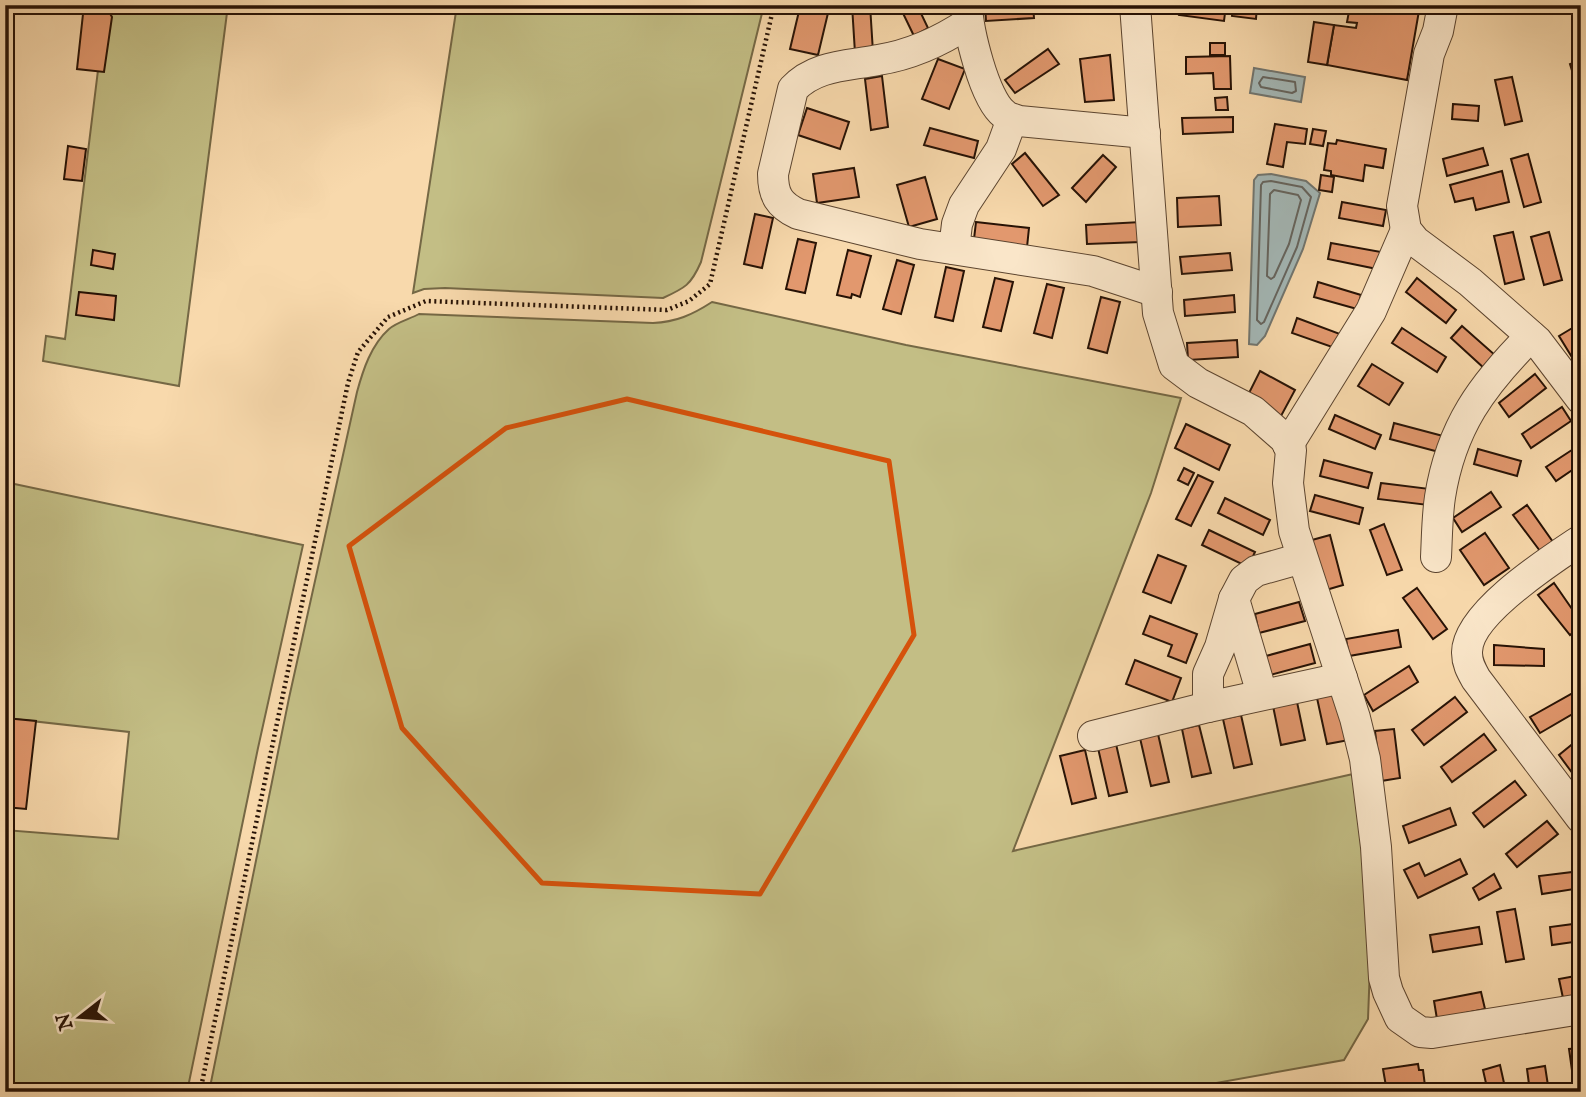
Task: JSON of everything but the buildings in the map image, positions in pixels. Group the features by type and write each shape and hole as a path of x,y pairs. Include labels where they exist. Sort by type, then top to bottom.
{"lane":[{"path":"1135,5 1161,328 1174,365 1198,383 1253,411 1272,426 1291,450 1288,482 1294,531 1355,718 1365,759 1376,847 1384,978 1388,992 1400,1018 1420,1032 1432,1033 1581,1009"},
{"path":"1430,5 1429,54 1402,206 1406,230 1415,241 1470,282 1537,341 1581,399"},
{"path":"1429,54 1438,31 1443,5"},
{"path":"1145,133 1012,119 1003,114 990,95 968,14 933,44 878,61 847,63 802,79 793,89 773,174 773,187 776,197 785,208 798,215 920,244 1093,271 1157,292"},
{"path":"954,249 957,224 964,205 1001,149 1012,119"},
{"path":"1288,445 1371,311 1406,230"},
{"path":"1436,557 1439,500 1457,433 1497,370 1531,336"},
{"path":"1581,540 1487,612 1475,628 1467,651 1476,679 1581,818"},
{"path":"1208,707 1208,674 1220,647 1234,599 1244,580 1256,570 1302,558"},
{"path":"1234,599 1262,694"},
{"path":"1093,736 1262,694 1342,678"}],"path":[{"path":"200,1092 348,383 358,352 388,317 426,301 667,310 689,302 710,284 774,5"}],"highlighted area":[{"path":"627,399 889,461 914,635 760,894 542,883 402,728 349,546 506,428"}],"shaded area":[{"path":"106,5 228,5 179,386 43,361 46,336 65,339"},
{"path":"457,5 764,5 701,262 686,285 663,298 445,288 424,289 413,293"},
{"path":"712,302 906,345 1181,398 1151,493 1013,851 1353,774 1371,940 1368,1019 1344,1060 1166,1092 209,1092 289,698 357,392 377,342 392,327 419,314 653,323 684,317"},
{"path":"5,482 303,545 187,1092 5,1092 5,830 118,839 129,732 5,718"}],"water":[{"path":"1254,68 1305,77 1301,102 1250,93"},
{"path":"1271,174 1306,181 1320,193 1303,249 1265,336 1257,345 1249,344 1254,180 1258,175"}]}
